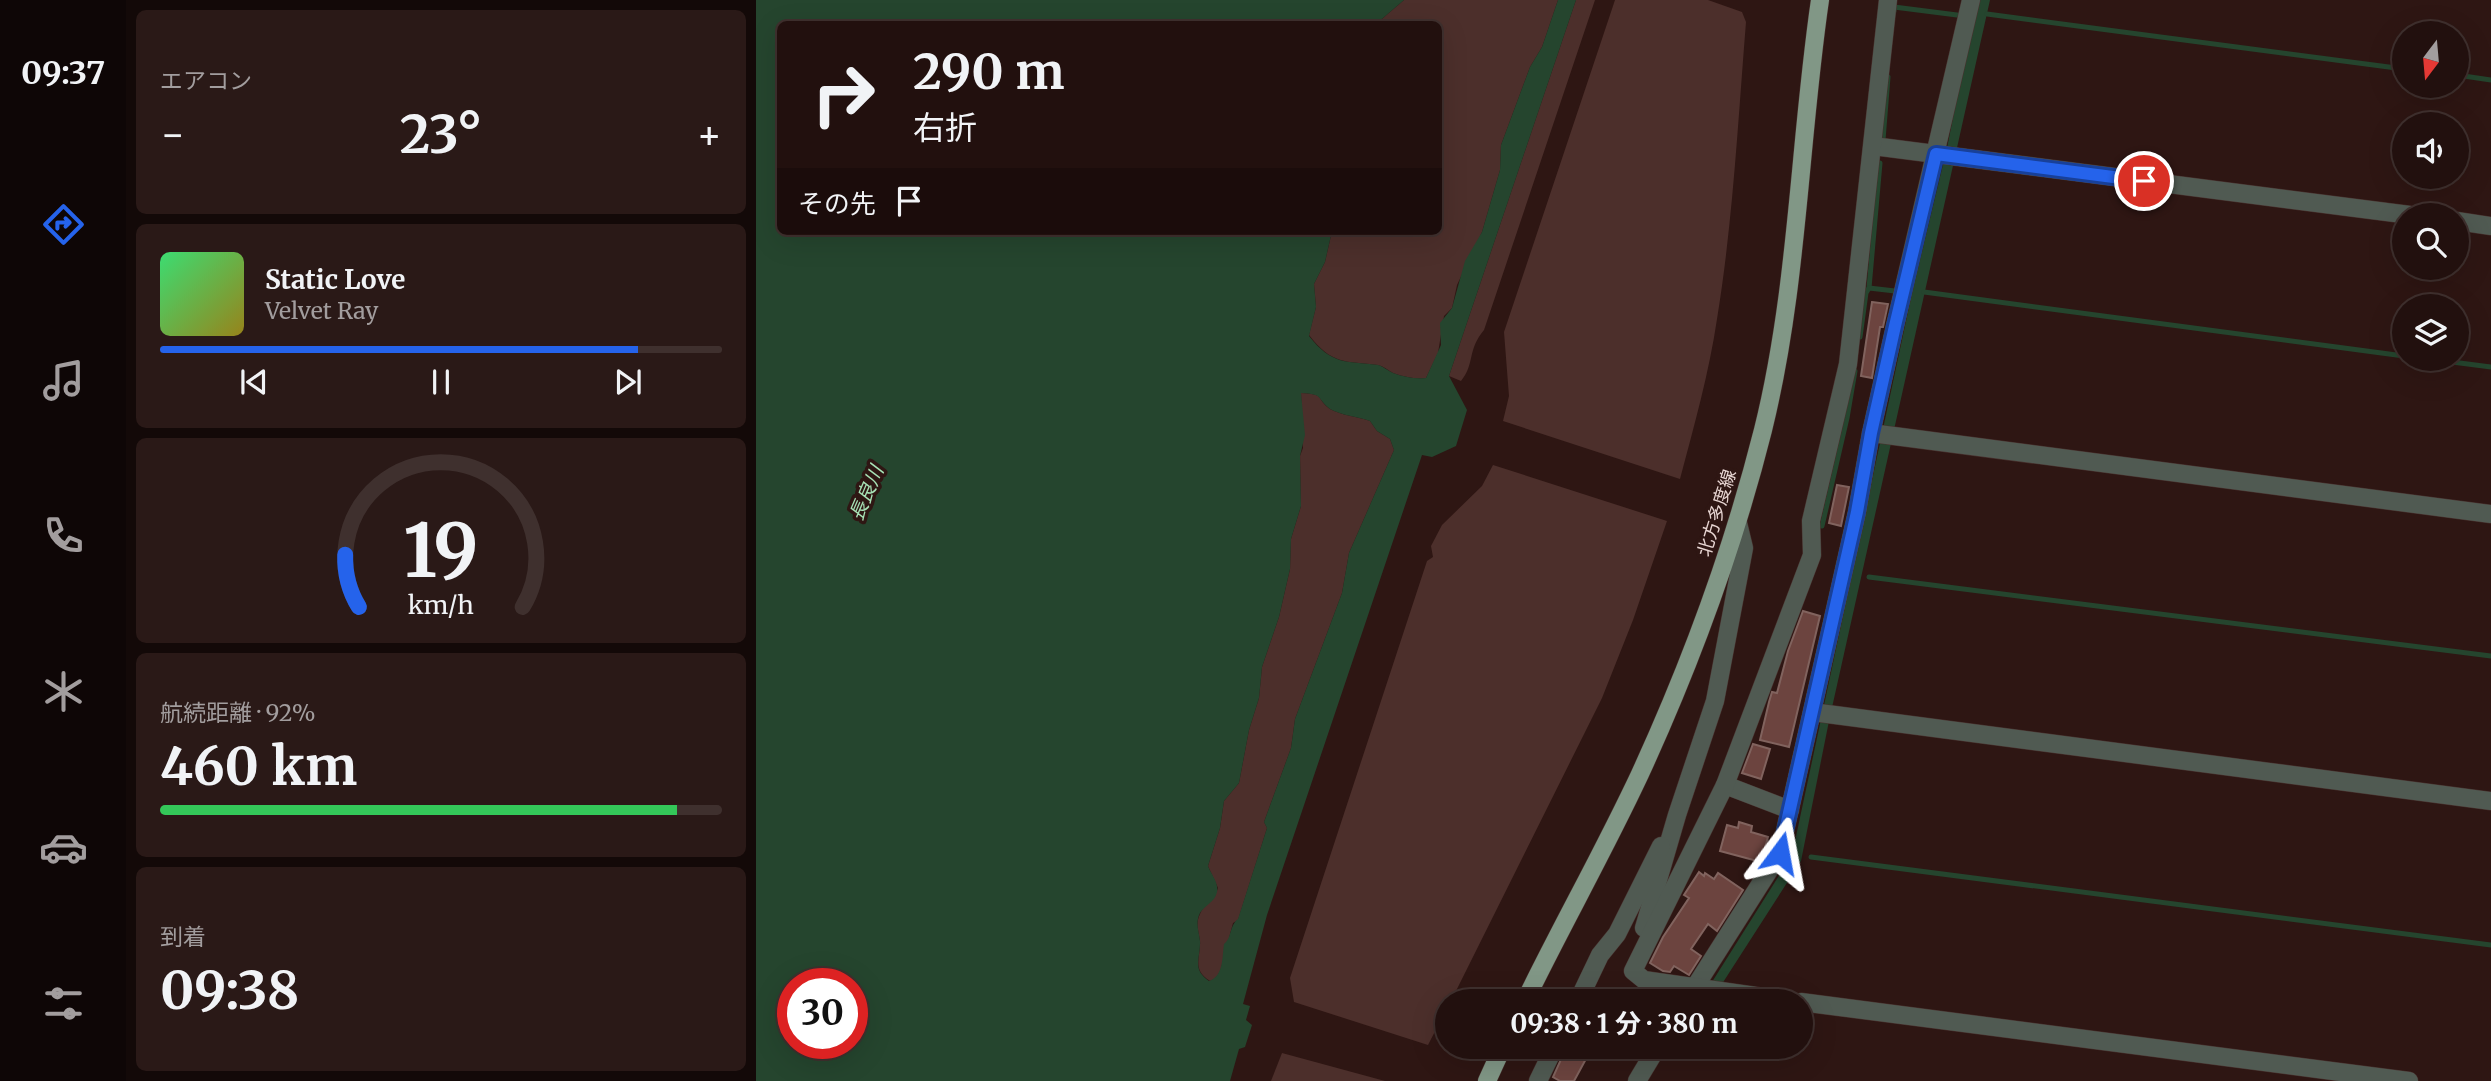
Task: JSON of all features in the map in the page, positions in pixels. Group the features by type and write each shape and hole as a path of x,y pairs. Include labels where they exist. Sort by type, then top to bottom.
{"main road":[{"name":"北方多度線","path":"1531,989 1639,775 1673,699 1702,628 1738,523 1777,363 1790,278 1812,52 1820,0"},
{"path":"1486,1081 1497,1059"}],"street":[{"path":"1633,971 1725,785 1812,555 1811,521 1848,365 1888,0"},
{"path":"1697,989 1780,853 1790,810 1821,713 1857,512 1881,435 1945,155 1970,0"},
{"path":"1873,146 2392,213"},
{"path":"2469,223 2491,226"},
{"path":"1881,435 2491,514"},
{"path":"1633,971 1677,815 1716,701 1744,548 1738,523"},
{"path":"1821,713 2491,801"},
{"path":"1725,785 1790,810"},
{"path":"1584,989 1601,955 1616,934 1677,815"},
{"path":"1633,971 1644,980 1679,989"},
{"path":"1813,1004 2409,1081"},
{"path":"1538,1081 1549,1059"},
{"path":"1637,1081 1650,1059"}],"shaded area":[{"path":"1404,0 1558,0 1542,47 1530,67 1501,145 1500,170 1482,232 1457,285 1452,308 1444,316 1438,353 1426,378 1393,373 1378,365 1340,360 1325,352 1309,335 1316,307 1314,284 1325,262 1331,235 1442,235 1442,21 1380,21"},
{"path":"1576,0 1595,0 1484,330 1475,344 1468,369 1461,381 1449,376"},
{"path":"1615,0 1708,0 1742,12 1746,22 1723,282 1710,359 1680,479 1503,421 1509,396 1504,332"},
{"path":"1301,393 1317,396 1334,411 1370,421 1377,431 1390,439 1394,450 1349,553 1342,593 1295,719 1291,748 1264,822 1267,828 1238,920 1233,923 1220,972 1210,981 1201,972 1198,962 1198,921 1202,910 1218,888 1208,866 1220,828 1224,801 1239,783 1249,730 1259,698 1262,667 1279,617 1290,569 1291,539 1301,506"},
{"path":"1493,465 1667,521 1633,620 1602,698 1457,989 1435,989 1435,1031 1428,1045 1294,1002 1290,978 1427,561 1433,557 1431,546 1442,525 1482,486"},
{"path":"1282,1053 1385,1081 1271,1081"}],"water":[{"name":"長良川","path":"756,0 1404,0 1380,21 777,21 777,235 1331,235 1325,262 1314,284 1316,307 1309,336 1325,352 1340,360 1378,365 1397,374 1426,378 1441,345 1440,323 1452,308 1465,261 1482,232 1500,170 1501,145 1530,67 1542,47 1558,0 1576,0 1449,376 1467,410 1456,446 1432,457 1422,455 1267,915 1243,1004 1250,1006 1246,1020 1252,1025 1245,1047 1239,1049 1230,1081 756,1081","holes":["1301,393 1317,396 1334,411 1370,421 1377,431 1390,439 1394,450 1349,553 1342,593 1295,719 1291,748 1264,822 1267,828 1238,919 1224,944 1220,971 1209,981 1200,972 1198,962 1198,920 1200,913 1217,892 1216,882 1208,866 1220,828 1224,801 1239,783 1249,730 1259,698 1262,667 1279,617 1290,569 1291,539 1301,506 1300,456 1305,435"]},
{"path":"1976,0 1990,0 1829,721 1801,861 1719,989 1708,989 1792,855 1912,293 1947,148"}],"building":[{"path":"1872,302 1888,304 1883,327 1880,327 1872,378 1861,376"},
{"path":"1837,485 1849,487 1841,526 1829,523"},
{"path":"1803,611 1820,616 1789,747 1760,740 1772,692 1777,693 1788,651"},
{"path":"1753,744 1770,749 1761,779 1742,773"},
{"path":"1739,822 1752,826 1751,832 1768,837 1761,862 1720,851 1727,825 1738,828"},
{"path":"1699,872 1714,879 1718,873 1743,890 1717,931 1708,924 1691,949 1701,956 1689,975 1674,966 1670,972 1663,971 1650,963 1663,937 1689,898 1684,895"},
{"path":"1561,1059 1586,1059 1574,1081 1560,1081 1553,1077"}],"waterway":[{"path":"1894,11 1894,7 1957,15"},
{"path":"1987,14 2392,67"},
{"path":"1883,140 1888,77"},
{"path":"2469,77 2491,80"},
{"path":"1869,288 1880,163"},
{"path":"1860,337 1869,288 1895,291"},
{"path":"1924,292 2392,354"},
{"path":"2469,364 2491,367"},
{"path":"1822,526 1855,371"},
{"path":"1869,577 2491,656"},
{"path":"1811,857 2491,945"}],"route":[{"path":"1780,853 1857,512 1871,433 1936,154 2144,181"}]}
